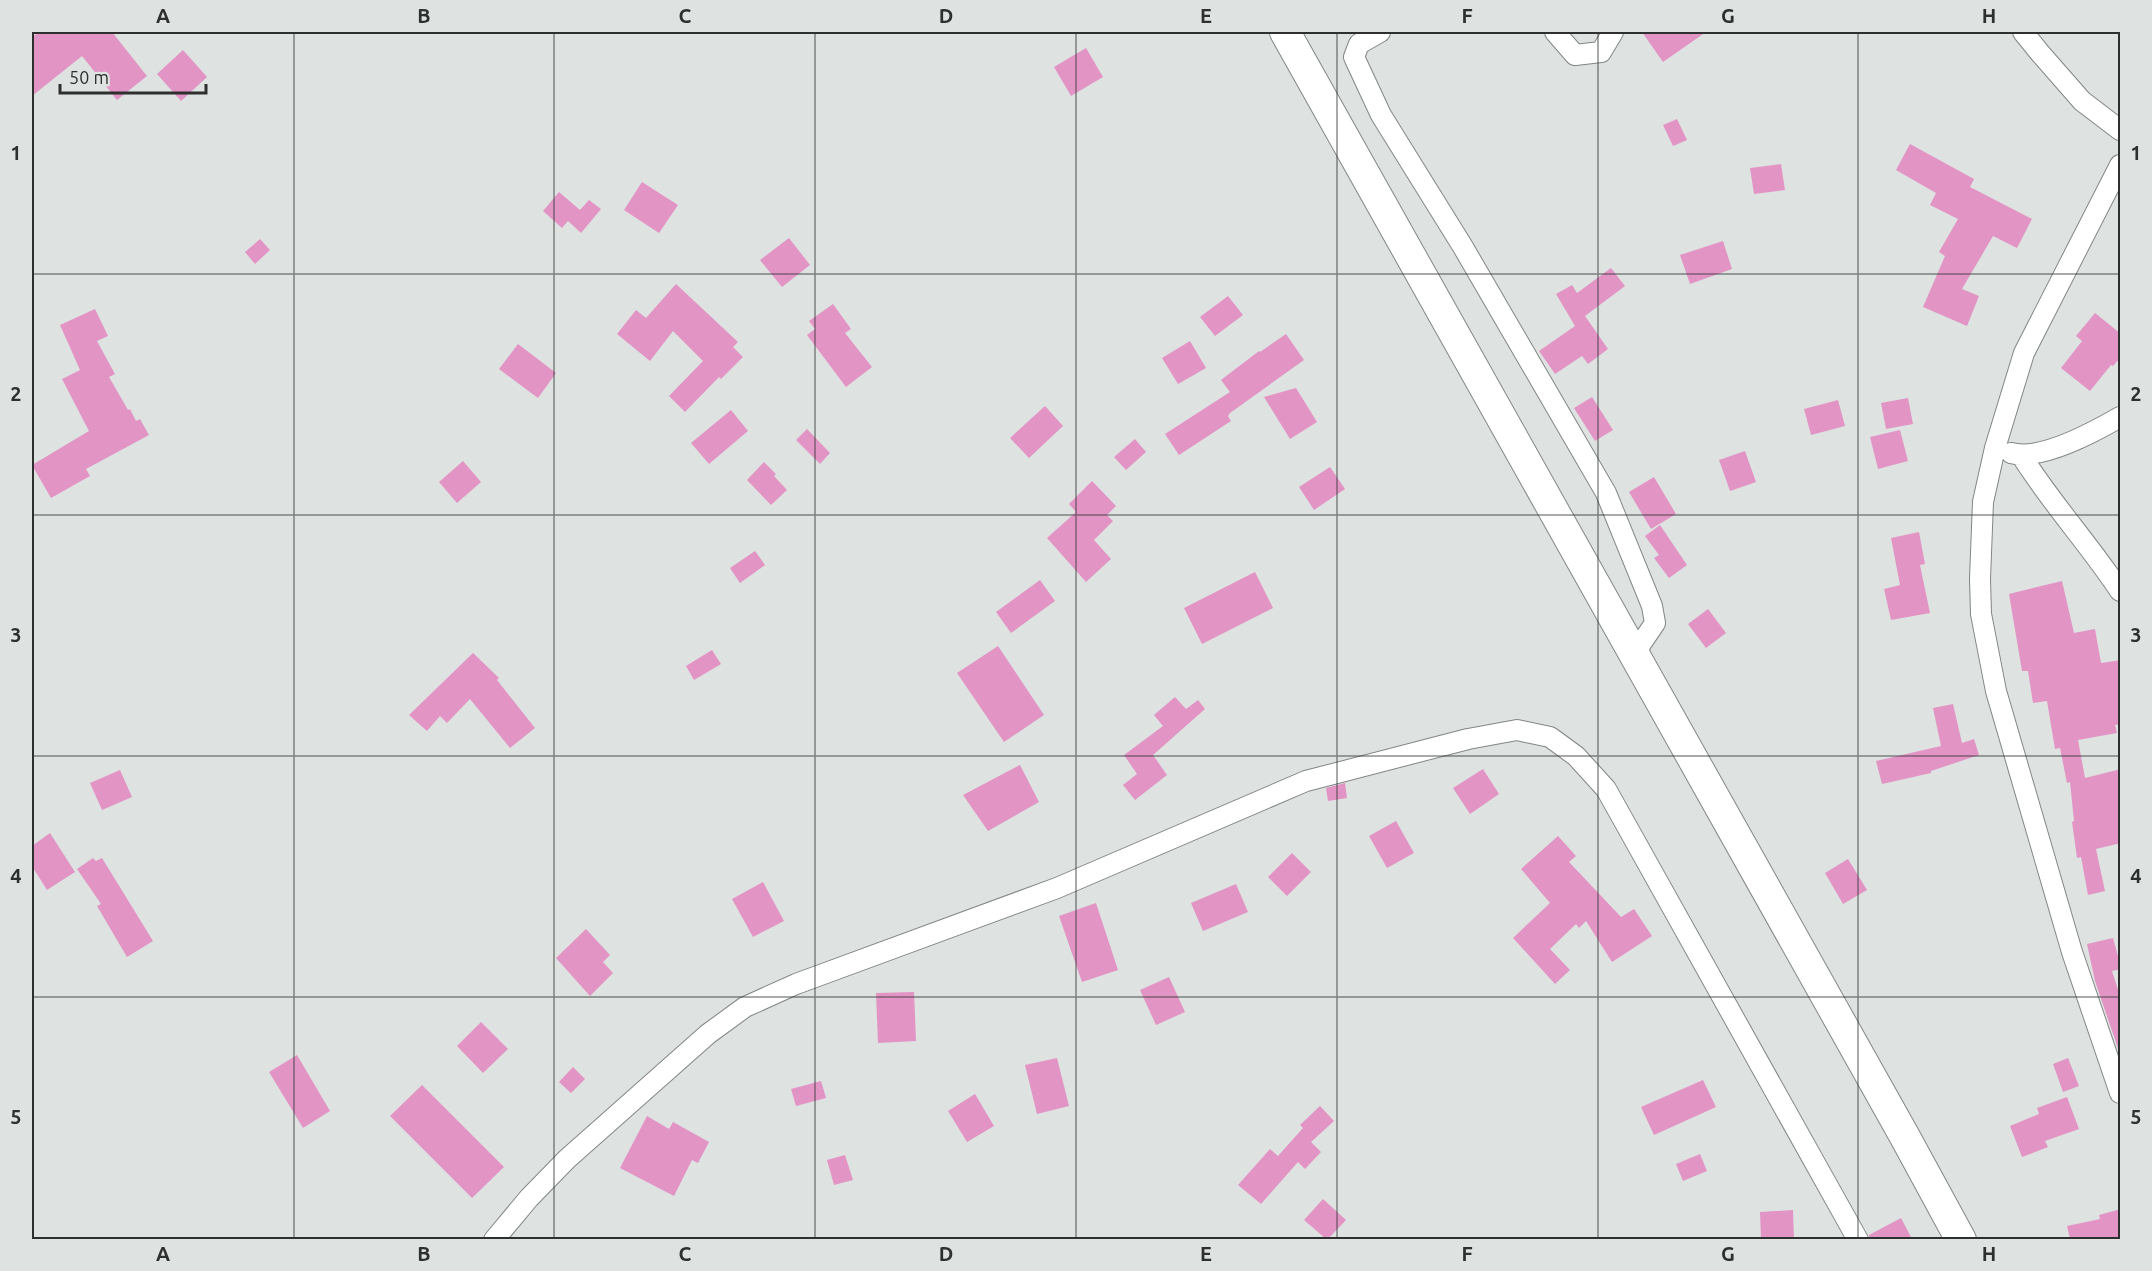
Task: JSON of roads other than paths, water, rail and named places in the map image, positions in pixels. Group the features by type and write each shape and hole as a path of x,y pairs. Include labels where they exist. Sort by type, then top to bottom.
{"main road":[{"path":"1285,32 1899,1126 1960,1239"}],"street":[{"path":"1380,32 1359,44 1354,57 1381,115 1463,247 1606,493 1635,562 1652,606 1655,623 1634,654"},
{"path":"1555,32 1575,55 1601,52 1613,32"},
{"path":"2023,32 2082,101 2121,130"},
{"path":"2121,165 2024,353 1995,448 1983,501 1980,579 1982,614 1995,691 2073,952 2121,1093"},
{"path":"1995,448 2021,455 2047,450 2082,437 2121,417"},
{"path":"2021,455 2044,490 2097,556 2121,591"},
{"path":"494,1239 529,1198 604,1124 708,1034 745,1007 796,984 1057,888 1306,781 1468,739 1517,730 1550,736 1576,756 1606,789 1858,1239"}]}
